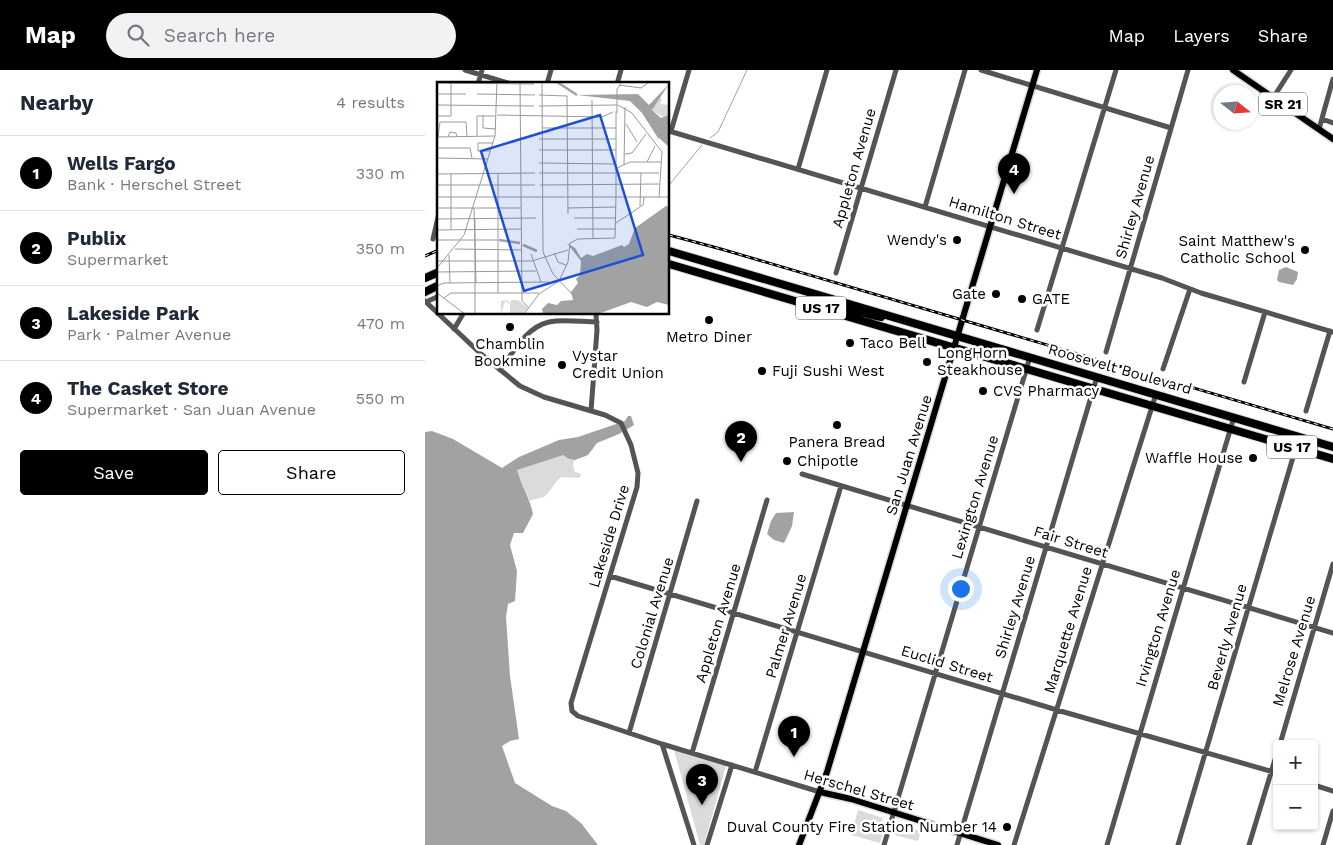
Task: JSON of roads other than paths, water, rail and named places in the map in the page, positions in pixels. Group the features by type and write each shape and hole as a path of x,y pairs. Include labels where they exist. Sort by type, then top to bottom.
{"highway":[{"name":"Roosevelt Boulevard","path":"673,252 1333,446"},
{"path":"673,252 685,262 688,269 696,265 718,266"},
{"name":"Roosevelt Boulevard","path":"670,264 1333,459"},
{"path":"425,278 437,273"},
{"path":"835,313 839,309 845,309 873,316 881,317 888,315"}],"main road":[{"name":"San Juan Avenue","path":"799,845 825,778 1037,70"},
{"name":"SR 21","path":"1233,70 1333,139"},
{"name":"Herschel Street","path":"820,792 894,812 989,844 998,845"}],"street":[{"path":"465,70 482,72 506,82"},
{"path":"670,131 689,70"},
{"path":"798,169 827,70"},
{"name":"Appleton Avenue","path":"837,273 896,70"},
{"path":"925,207 965,70"},
{"path":"981,70 1171,128"},
{"path":"1037,330 1115,70"},
{"name":"Shirley Avenue","path":"1106,352 1188,70"},
{"path":"1273,98 1291,70"},
{"path":"1319,129 1333,79"},
{"path":"1322,119 1333,123"},
{"name":"Hamilton Street","path":"670,131 1130,268 1331,332"},
{"path":"433,239 437,222"},
{"path":"1163,369 1190,288"},
{"name":"Lakeside Drive","path":"426,302 437,313"},
{"path":"1244,382 1265,312"},
{"name":"Lakeside Drive","path":"439,315 499,370 532,392 621,423 631,446 639,481 571,704 572,711"},
{"path":"454,329 462,315"},
{"path":"591,411 596,315"},
{"path":"499,370 522,340 539,326 553,322 597,322"},
{"path":"1306,411 1331,332"},
{"name":"Lexington Avenue","path":"884,845 1030,357"},
{"name":"Shirley Avenue","path":"957,845 1097,377"},
{"name":"Marquette Avenue","path":"1014,845 1156,394"},
{"name":"Irvington Avenue","path":"1107,845 1233,417"},
{"name":"Beverly Avenue","path":"1178,845 1299,436"},
{"name":"Fair Street","path":"802,474 1333,633"},
{"name":"Palmer Avenue","path":"755,772 841,486"},
{"name":"Appleton Avenue","path":"692,753 767,500"},
{"name":"Colonial Avenue","path":"629,733 697,501"},
{"name":"Melrose Avenue","path":"1281,740 1333,564"},
{"name":"Euclid Street","path":"610,576 935,674 1273,772"},
{"name":"Herschel Street","path":"572,711 578,716 662,744 820,792"},
{"path":"662,744 694,845"},
{"path":"707,845 731,765"},
{"path":"1249,845 1273,775"},
{"path":"1318,786 1333,791"},
{"path":"1323,845 1333,811"}],"waterway":[{"path":"710,138 718,132 747,70"},
{"path":"670,184 702,145"}],"railway":[{"path":"670,235 1333,429"},
{"path":"425,256 437,251"}],"place":[{"name":"The Casket Store","path":"1014,194"},
{"name":"Wendy's","path":"957,240"},
{"name":"Saint Matthew's Catholic School","path":"1305,250"},
{"name":"Gate","path":"996,294"},
{"name":"GATE","path":"1022,299"},
{"name":"Metro Diner","path":"709,320"},
{"name":"Chamblin Bookmine","path":"510,327"},
{"name":"Taco Bell","path":"850,343"},
{"name":"LongHorn Steakhouse","path":"927,362"},
{"name":"Vystar Credit Union","path":"562,365"},
{"name":"Fuji Sushi West","path":"762,371"},
{"name":"CVS Pharmacy","path":"983,391"},
{"name":"Panera Bread","path":"837,425"},
{"name":"Waffle House","path":"1253,458"},
{"name":"Chipotle","path":"787,461"},
{"name":"Publix","path":"741,462"},
{"name":"Wells Fargo","path":"794,757"},
{"name":"Lakeside Park","path":"702,805"},
{"name":"Duval County Fire Station Number 14","path":"1007,827"}]}
